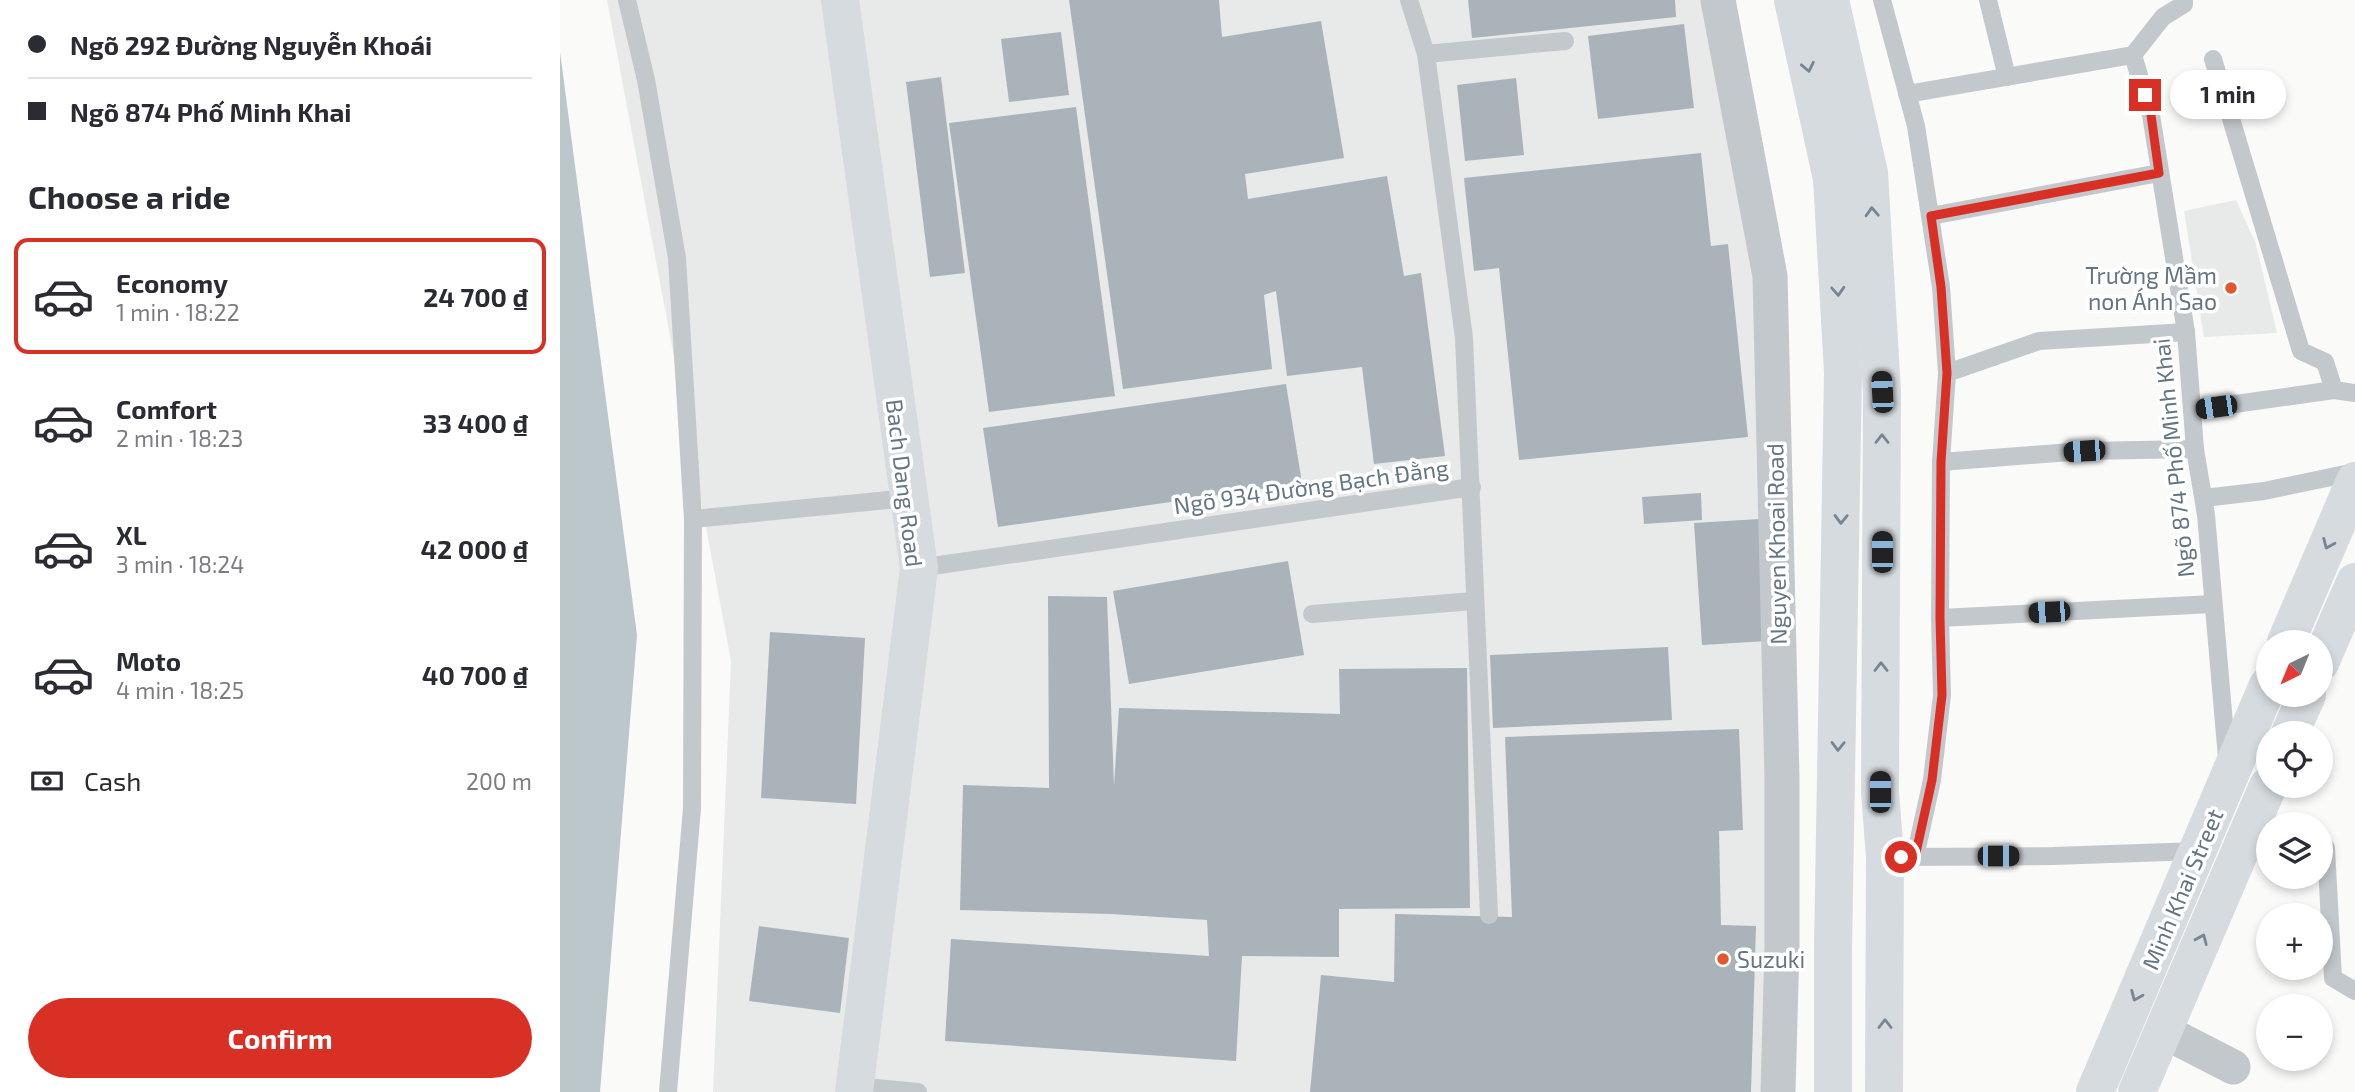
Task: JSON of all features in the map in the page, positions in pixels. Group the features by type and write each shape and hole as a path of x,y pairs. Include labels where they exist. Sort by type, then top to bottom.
{"main road":[{"name":"Bach Dang Road","path":"840,0 919,568 855,1089"},
{"path":"1793,0 1832,179 1843,372 1833,1092"},
{"path":"1830,0 1869,173 1882,392 1880,792 1900,857 1884,1092"},
{"path":"2291,630 2355,481"},
{"path":"2333,633 2355,582"},
{"name":"Minh Khai Street","path":"2095,1092 2259,707"},
{"name":"Minh Khai Street","path":"2137,1092 2265,809"}],"street":[{"name":"Nguyen Khoai Road","path":"1718,0 1770,276 1782,779 1782,946 1778,1092"},
{"path":"1782,946 1833,949"},
{"path":"2163,1031 2233,1067"}],"lane":[{"path":"627,0 646,80 677,258 693,519 692,808 668,1092"},
{"name":"Ngõ 934 Đường Bạch Đằng","path":"919,568 1472,487 1464,338 1426,54 1409,0"},
{"path":"1882,0 1916,126 1941,287 1947,373 1941,462 1942,695 1932,780 1900,857 2198,851"},
{"path":"1988,0 2007,77"},
{"path":"1907,94 2133,55 2163,17 2184,4 2185,0"},
{"path":"1426,54 1564,41"},
{"name":"Ngõ 874 Phố Minh Khai","path":"2133,55 2151,115 2186,332 2195,449 2204,498 2229,776"},
{"path":"2213,59 2301,351 2325,362 2334,390"},
{"path":"1931,216 2159,173"},
{"path":"1947,373 2039,341 2186,332"},
{"path":"2193,410 2334,390 2355,393"},
{"path":"1941,462 2084,451 2195,449"},
{"path":"2204,498 2264,491 2355,472"},
{"path":"1472,487 1474,601 1489,915"},
{"path":"693,519 909,498"},
{"path":"1312,614 1474,601"},
{"path":"1940,618 2213,604"},
{"path":"2328,889 2333,978 2355,991"},
{"path":"855,1089 918,1092"}],"shaded area":[{"path":"607,0 1712,0 1770,276 1776,1092 713,1092 731,661"},
{"path":"560,52 637,635 600,1092 560,1092"},
{"name":"Trường Mầm non Ánh Sao","path":"2236,200 2256,244 2277,333 2204,337 2184,211"}],"building":[{"path":"1069,0 1219,0 1222,37 1321,21 1344,158 1245,174 1248,199 1387,176 1404,276 1421,273 1445,456 1374,464 1362,367 1287,376 1276,291 1264,295 1272,369 1123,389"},
{"path":"1468,0 1675,0 1676,17 1472,38"},
{"path":"1684,24 1694,108 1598,119 1588,36"},
{"path":"1061,32 1069,95 1009,102 1001,39"},
{"path":"941,77 965,273 930,277 906,82"},
{"path":"1516,78 1524,155 1465,161 1457,85"},
{"path":"1076,107 1115,396 989,412 949,123"},
{"path":"1701,153 1711,246 1728,244 1748,437 1519,460 1499,268 1474,271 1464,178"},
{"path":"1286,384 1302,483 998,527 983,428"},
{"path":"1701,493 1702,520 1644,524 1642,497"},
{"path":"1759,519 1767,641 1702,645 1694,523"},
{"path":"1288,561 1304,655 1129,684 1113,591"},
{"path":"1048,596 1107,597 1114,786 1119,708 1340,714 1339,669 1467,668 1470,908 1339,909 1339,957 1242,956 1236,1061 945,1041 951,939 1209,956 1207,920 1111,914 960,910 963,785 1049,788"},
{"path":"770,632 865,638 856,804 761,798"},
{"path":"1668,647 1672,720 1493,728 1490,655"},
{"path":"1739,729 1743,830 1719,831 1721,925 1756,926 1751,1092 1310,1092 1321,975 1394,982 1395,914 1512,917 1505,737"},
{"path":"759,926 849,938 840,1013 749,1001"}],"place":[{"name":"Trường Mầm non Ánh Sao","path":"2231,288"},
{"name":"Suzuki","path":"1723,959"}],"route":[{"path":"1901,857 1915,857 1932,780 1942,695 1941,462 1947,373 1941,287 1931,216 2159,173 2151,115 2145,95"}]}
